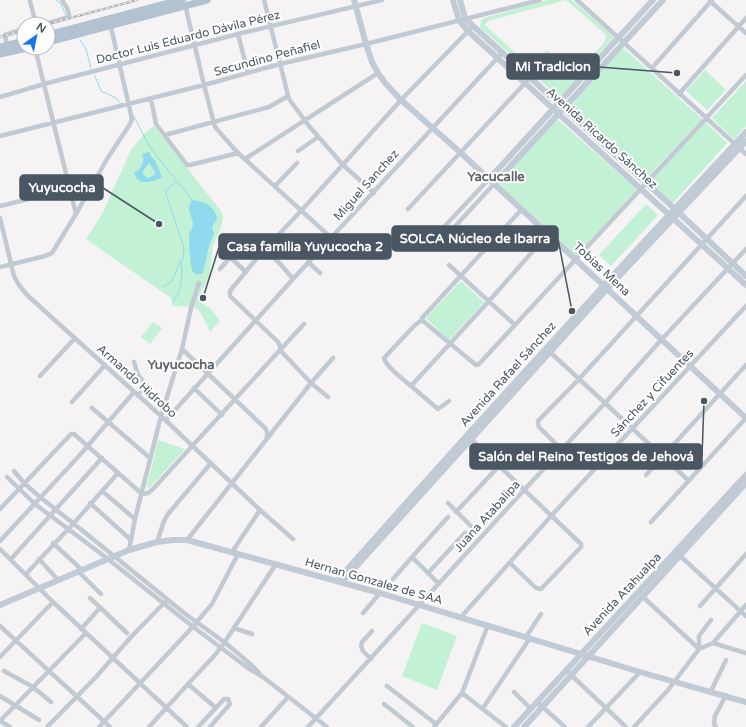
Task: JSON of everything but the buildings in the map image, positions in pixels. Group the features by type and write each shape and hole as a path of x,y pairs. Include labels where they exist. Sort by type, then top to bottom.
{"main road":[{"path":"56,39 110,22 183,2 207,0"},
{"path":"56,33 110,22"},
{"path":"3,46 16,43"},
{"path":"0,54 16,50"}],"street":[{"path":"56,21 69,17 70,14 62,0"},
{"path":"264,0 288,96 304,120 318,136 343,164 374,193"},
{"name":"Doctor Luis Eduardo Dávila Pérez","path":"0,97 44,84 355,3 382,0"},
{"name":"Avenida Ricardo Sánchez","path":"453,0 462,19 470,28 528,80 564,108 746,276"},
{"name":"Avenida Ricardo Sánchez","path":"460,0 462,19"},
{"name":"Secundino Peñafiel","path":"0,136 204,85 248,72 540,0"},
{"path":"577,0 746,154"},
{"path":"653,0 558,103 491,181 447,235 442,234 441,232 443,228 491,181 564,108 663,0"},
{"path":"652,68 711,0 746,33"},
{"path":"30,1 34,16"},
{"path":"183,2 215,127 238,153 348,252"},
{"name":"Tobias Mena","path":"355,3 366,44 378,73 401,100 522,209 746,418"},
{"path":"679,94 746,18"},
{"path":"0,267 52,253 107,159 131,122 110,22"},
{"path":"328,397 311,383 280,350 278,342 230,296 230,292 262,252 401,100 470,28"},
{"path":"3,46 5,35 16,32"},
{"path":"238,34 248,72"},
{"name":"Miguel Sanchez","path":"166,420 207,372 500,55"},
{"path":"37,56 76,214"},
{"path":"245,159 378,73"},
{"path":"423,321 478,366 746,75"},
{"path":"408,209 528,80"},
{"name":"Avenida Ricardo Sánchez","path":"528,80 558,114 746,285"},
{"path":"165,135 269,107 288,96"},
{"path":"150,98 156,124 187,165 238,153"},
{"name":"Avenida Rafael Sánchez","path":"340,582 424,483 737,146 746,132"},
{"path":"298,151 318,136"},
{"name":"Avenida Rafael Sánchez","path":"737,146 746,141"},
{"path":"275,186 297,163"},
{"path":"0,206 94,183"},
{"path":"562,450 540,427 538,421 579,379 706,238 746,196"},
{"path":"449,401 438,409 389,366 384,361 384,358 415,325 423,321 423,317 522,209"},
{"name":"Armando Hidrobo","path":"0,218 14,276 27,295 166,420 260,510 293,539"},
{"path":"411,386 548,234"},
{"path":"220,269 244,242"},
{"name":"Juana Atabalipa","path":"308,727 372,659 524,489 562,450 746,249"},
{"path":"262,252 270,255 293,279"},
{"path":"230,257 246,272"},
{"path":"308,262 320,273"},
{"path":"449,265 515,325"},
{"path":"129,550 135,519 161,416 182,349 191,308 199,283"},
{"name":"Sánchez y Cifuentes","path":"461,617 552,515 746,306"},
{"path":"142,494 148,493 152,490 304,324"},
{"name":"Avenida Rafael Sánchez","path":"340,582 550,352 562,335"},
{"path":"40,376 75,338"},
{"path":"182,349 265,428 267,432 267,439"},
{"path":"550,352 689,481"},
{"path":"187,540 233,484 311,383 333,358"},
{"path":"0,541 109,422 146,385 138,375 134,362"},
{"path":"72,402 105,365"},
{"path":"646,475 746,365"},
{"path":"194,388 222,415"},
{"path":"92,408 150,458"},
{"path":"651,522 746,418"},
{"path":"0,509 18,488 71,434 76,434 142,494"},
{"path":"471,439 581,542 581,547 541,589 536,588 510,563"},
{"path":"11,559 102,458"},
{"path":"157,542 164,520 168,514 211,463"},
{"path":"456,512 499,466"},
{"path":"14,471 40,498 73,524 164,603 248,668 263,677"},
{"path":"26,574 53,543 73,524 118,472"},
{"name":"Avenida Atahualpa","path":"524,727 590,656 746,475"},
{"path":"7,477 35,504 168,599 327,727"},
{"name":"Avenida Atahualpa","path":"678,554 746,483"},
{"path":"102,490 135,519"},
{"path":"90,503 131,540"},
{"path":"448,504 477,532"},
{"path":"99,727 212,604 235,553 260,510"},
{"path":"393,579 448,517"},
{"path":"428,573 465,533"},
{"name":"Hernan Gonzalez de SAA","path":"0,605 129,550 157,542 187,540 380,592 640,672 726,695 746,702"},
{"path":"53,543 101,594"},
{"path":"0,549 81,629 187,727"},
{"path":"678,554 716,587 746,616"},
{"path":"700,606 746,554"},
{"path":"412,558 439,584"},
{"path":"39,559 58,580"},
{"path":"148,727 221,647 276,564"},
{"path":"364,613 380,592"},
{"path":"641,595 699,649"},
{"name":"Avenida Atahualpa","path":"514,727 582,654 641,595"},
{"path":"90,598 127,633"},
{"path":"47,727 168,599"},
{"path":"0,657 53,602"},
{"path":"634,727 675,682 699,649 713,643 746,605"},
{"path":"81,629 100,608"},
{"path":"483,708 541,614"},
{"path":"699,649 698,636 711,620"},
{"path":"387,686 435,726 462,693 488,625"},
{"path":"0,626 110,727"},
{"path":"234,628 252,634"},
{"path":"372,630 360,646 372,659"},
{"path":"10,727 0,721 48,670 86,633"},
{"path":"713,643 746,653"},
{"path":"711,691 726,660"},
{"path":"4,671 32,687 51,702"},
{"path":"566,671 626,727"},
{"path":"588,727 640,672"},
{"path":"188,684 216,708"},
{"path":"514,692 531,708"},
{"path":"462,693 506,727"},
{"path":"716,727 714,724 715,716 726,695"},
{"path":"0,696 39,720"},
{"path":"261,727 288,697"},
{"path":"198,727 224,699 229,700 230,704 210,727"},
{"path":"537,702 565,727"},
{"path":"384,704 413,727"}],"green space":[{"path":"548,0 566,0 488,21 485,25 531,67 529,71 480,27 481,21 484,18"},
{"path":"566,0 572,0 614,37 560,97 531,73 546,50 580,68 604,43 606,37 604,33"},
{"path":"623,48 702,119 646,179 568,108"},
{"path":"705,70 726,90 707,110 686,91"},
{"path":"746,81 746,126 734,139 712,118"},
{"path":"557,119 637,189 576,256 497,182"},
{"path":"705,122 727,143 673,203 650,182"},
{"name":"Yuyucocha","path":"154,126 221,211 223,218 220,231 213,245 209,280 203,288 198,301 210,308 220,321 210,332 203,316 197,309 173,306 171,298 86,239 102,214 131,150 145,133"},
{"path":"646,204 658,215 611,266 599,255"},
{"path":"461,281 484,302 449,340 426,318"},
{"path":"153,322 162,328 150,344 141,337"},
{"path":"158,440 185,449 149,488 147,486"},
{"path":"422,623 457,636 437,690 402,676"}],"water":[{"path":"149,152 155,160 162,177 149,182 142,182 137,179 134,172 138,171 142,164 142,154","holes":["149,163 156,173 147,178 143,174 143,171"]},
{"path":"192,200 209,205 216,214 217,219 212,227 214,234 209,246 203,273 198,275 192,270 190,254 189,235 193,223 189,207"}],"waterway":[{"path":"56,0 61,4 66,15"},
{"path":"80,40 86,49 91,68"},
{"path":"95,76 101,91 116,98 121,104"},
{"path":"133,115 151,149 192,200"},
{"path":"166,191 176,182"},
{"path":"163,287 172,281 180,262 183,259 184,248 165,190"},
{"path":"173,302 181,283 181,261"}],"railway":[{"path":"56,22 137,0"},
{"path":"0,37 16,32"}],"place":[{"name":"Mi Tradicion","path":"677,73"},
{"name":"Yuyucocha","path":"159,224"},
{"name":"Casa familia Yuyucocha 2","path":"203,298"},
{"name":"SOLCA Núcleo de Ibarra","path":"572,311"},
{"name":"Salón del Reino Testigos de Jehová","path":"704,401"}],"district":[{"name":"Yacucalle","path":"496,177"},
{"name":"Yuyucocha","path":"181,365"}]}
